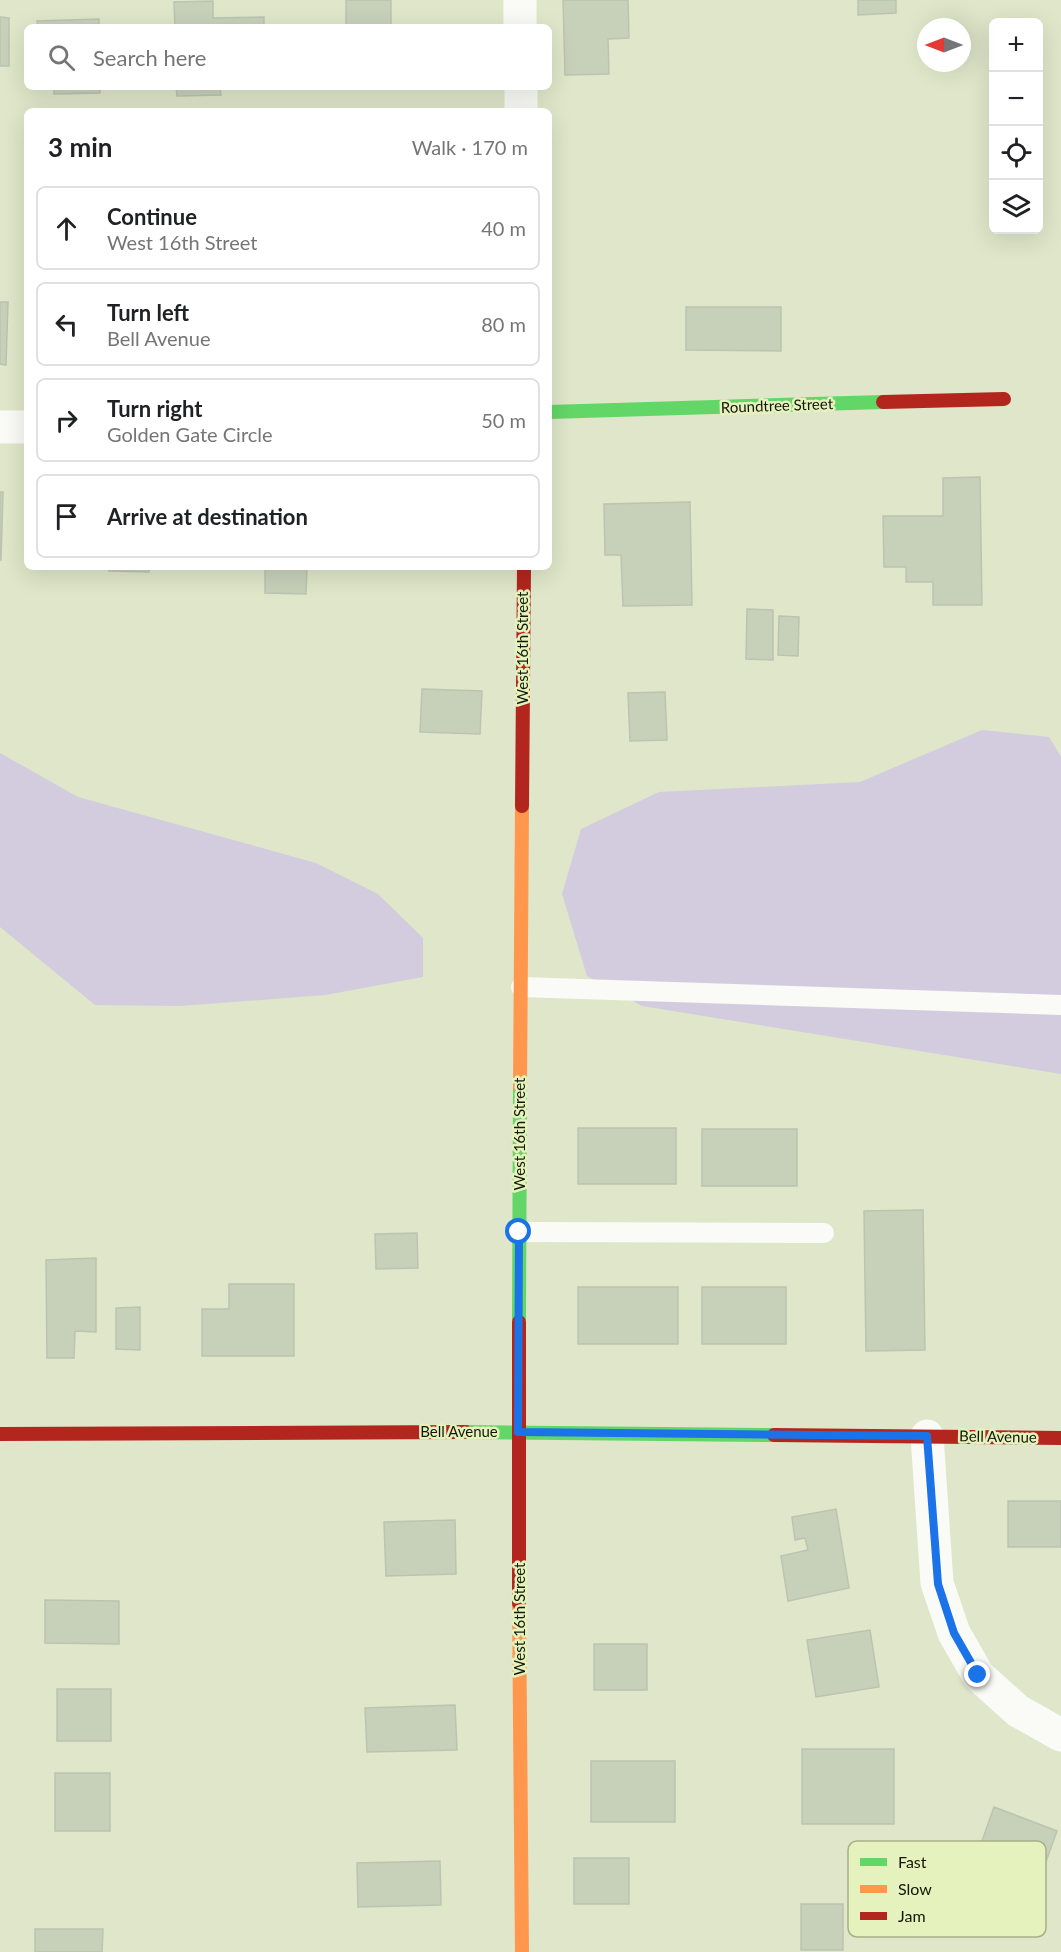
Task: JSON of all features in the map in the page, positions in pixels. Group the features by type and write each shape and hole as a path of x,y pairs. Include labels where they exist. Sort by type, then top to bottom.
{"street":[{"path":"520,0 520,24"},
{"path":"521,90 521,108"},
{"name":"Roundtree Street","path":"552,412 1004,399"},
{"path":"0,427 24,427"},
{"name":"West 16th Street","path":"522,1952 518,1432 524,570"},
{"name":"Bell Avenue","path":"0,1434 518,1432 1061,1438"},
{"path":"927,1436 938,1584 954,1633 978,1675 1018,1711 1061,1735"}],"lane":[{"path":"521,987 1061,1005"},
{"path":"519,1232 824,1233"}],"shaded area":[{"path":"982,730 1049,737 1061,757 1061,1074 642,1006 587,976 562,894 581,829 659,792 860,782"},
{"path":"0,753 78,797 316,863 378,894 423,938 423,977 325,995 180,1006 95,1005 0,927"}],"building":[{"path":"346,0 391,0 391,24 346,24"},
{"path":"563,0 628,0 629,38 608,39 609,74 565,75"},
{"path":"858,0 896,0 896,13 858,15"},
{"path":"213,1 213,18 264,17 264,24 175,24 174,2"},
{"path":"0,17 9,18 9,66 0,66"},
{"path":"99,19 99,24 38,24 37,21"},
{"path":"54,90 100,90 100,93 54,94"},
{"path":"176,90 220,90 221,95 177,96"},
{"path":"0,302 8,302 6,365 0,364"},
{"path":"686,307 781,307 781,351 686,350"},
{"path":"980,477 982,605 933,605 933,582 906,582 906,567 884,567 883,516 943,516 943,478"},
{"path":"0,492 3,492 1,560 0,560"},
{"path":"690,502 692,605 623,606 621,555 605,555 604,504"},
{"path":"149,570 149,572 109,571"},
{"path":"265,570 307,570 306,594 265,593"},
{"path":"747,609 773,610 773,660 746,659"},
{"path":"779,616 799,617 798,656 778,655"},
{"path":"422,689 482,691 480,734 420,732"},
{"path":"665,692 667,740 630,741 628,693"},
{"path":"578,1128 676,1128 676,1184 578,1184"},
{"path":"702,1129 797,1129 797,1186 702,1186"},
{"path":"923,1210 925,1350 866,1351 864,1211"},
{"path":"417,1233 418,1268 376,1269 375,1234"},
{"path":"96,1258 96,1332 75,1331 74,1358 47,1358 46,1260"},
{"path":"229,1284 294,1284 294,1356 202,1356 202,1309 229,1309"},
{"path":"578,1287 678,1287 678,1344 578,1344"},
{"path":"702,1287 786,1287 786,1344 702,1344"},
{"path":"140,1307 140,1350 116,1349 116,1308"},
{"path":"1008,1501 1061,1501 1061,1547 1008,1547"},
{"path":"836,1509 849,1588 788,1601 781,1556 808,1550 805,1538 795,1540 792,1517"},
{"path":"455,1520 456,1574 386,1576 384,1522"},
{"path":"45,1600 119,1601 119,1644 45,1643"},
{"path":"870,1630 879,1687 816,1697 807,1640"},
{"path":"594,1644 647,1644 647,1690 594,1690"},
{"path":"57,1689 111,1689 111,1741 57,1741"},
{"path":"455,1705 457,1750 367,1752 365,1708"},
{"path":"802,1749 894,1749 894,1824 802,1824"},
{"path":"591,1761 675,1761 675,1822 591,1822"},
{"path":"55,1773 110,1773 110,1831 55,1831"},
{"path":"994,1807 1057,1831 1046,1862 1046,1841 982,1841"},
{"path":"574,1858 629,1858 629,1904 574,1904"},
{"path":"440,1861 441,1905 358,1907 357,1863"},
{"path":"801,1904 843,1904 843,1950 801,1950"},
{"path":"35,1929 103,1929 102,1952 35,1952"}],"traffic: fast":[{"path":"552,412 883,402"},
{"path":"519,1322 520,1086"},
{"path":"466,1432 774,1435"}],"traffic: slow":[{"path":"520,1086 522,806"},
{"path":"519,1603 522,1952"}],"traffic: jam":[{"path":"883,402 1004,399"},
{"path":"522,806 524,570"},
{"path":"519,1322 519,1603"},
{"path":"0,1434 466,1432"},
{"path":"774,1435 1061,1438"}],"route":[{"path":"519,1232 518,1432 927,1436 938,1584 954,1633 978,1675"}]}
